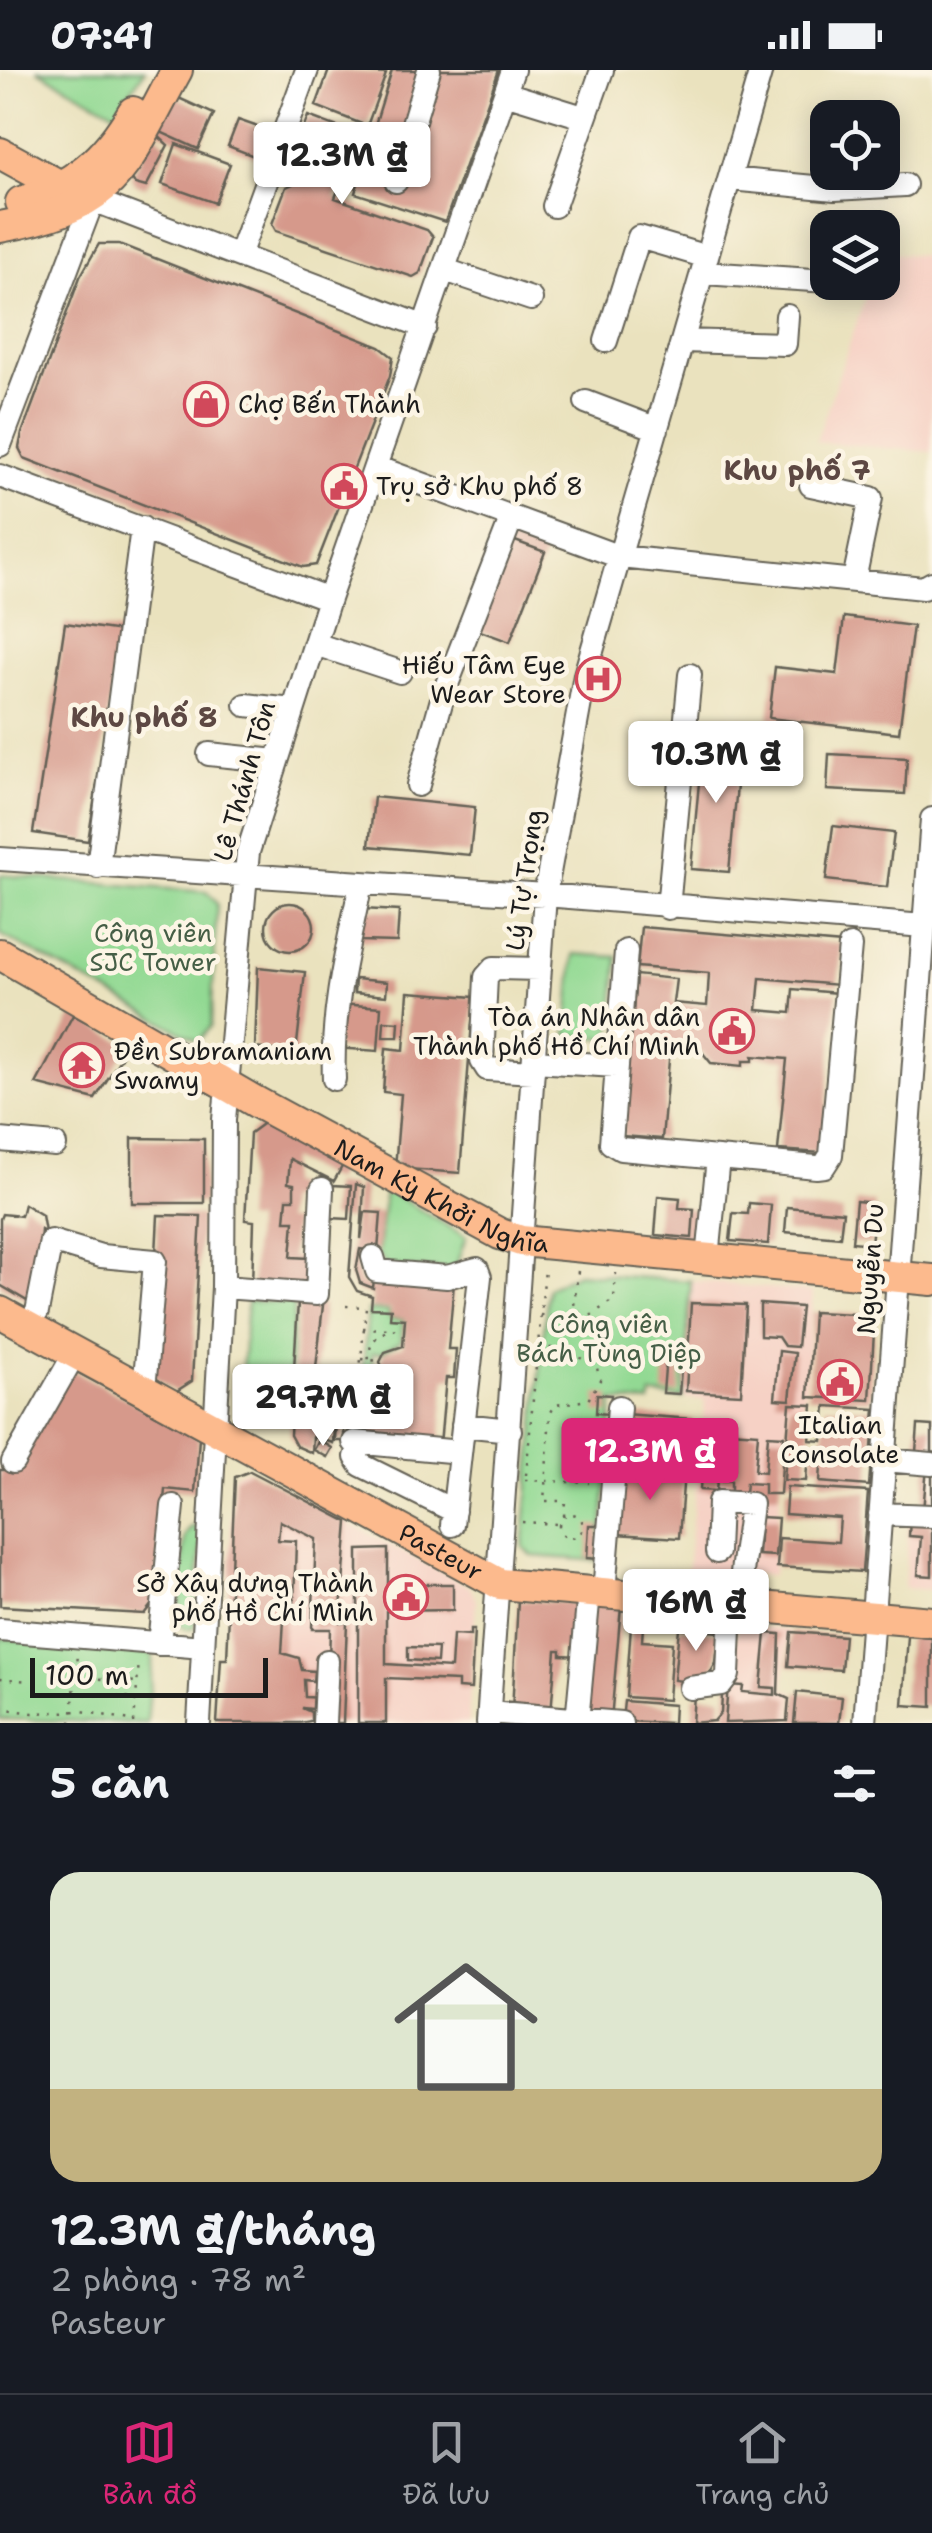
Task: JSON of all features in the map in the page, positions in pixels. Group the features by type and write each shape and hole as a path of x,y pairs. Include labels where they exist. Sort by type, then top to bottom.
{"main road":[{"path":"0,206 62,187 106,153 156,70"},
{"path":"0,227 93,200 124,168 176,70"},
{"path":"0,152 62,187"},
{"name":"Nam Kỳ Khởi Nghĩa","path":"0,954 228,1085 492,1230 521,1241 932,1280"},
{"name":"Pasteur","path":"13,1319 500,1584 932,1622"}],"street":[{"path":"240,254 307,70"},
{"path":"396,181 429,70"},
{"name":"Lê Thánh Tôn","path":"199,1723 223,1287 228,1085 248,852 329,599 513,70"},
{"path":"554,206 602,70"},
{"name":"Lý Tự Trọng","path":"489,1717 546,894 585,675 761,70"},
{"path":"506,93 583,117"},
{"path":"730,178 835,189 905,186"},
{"path":"0,445 93,200 426,328"},
{"path":"606,341 639,237 705,265 810,279"},
{"path":"445,270 531,299"},
{"path":"683,341 785,344 787,316"},
{"path":"586,402 657,429"},
{"path":"376,467 620,556 923,588 932,582"},
{"path":"0,476 329,599"},
{"path":"811,485 871,498 854,580"},
{"path":"418,786 444,692 512,517"},
{"path":"98,867 142,528"},
{"path":"314,644 400,672"},
{"path":"668,908 690,675"},
{"path":"246,705 293,710"},
{"path":"209,754 277,760"},
{"name":"Nguyễn Du","path":"865,1723 896,1274 921,1110 924,926 932,820"},
{"path":"0,858 546,894 668,908 924,926"},
{"path":"334,1079 332,1040 340,978 360,884"},
{"path":"626,952 610,1138 615,1148 816,1167 828,1162 850,946"},
{"path":"540,969 494,968 486,977 482,1060 486,1070 616,1066"},
{"path":"0,1140 55,1144"},
{"path":"708,1258 718,1158"},
{"path":"223,1287 317,1294 322,1189"},
{"path":"460,1452 357,1444 356,1457 361,1465 453,1518 480,1277 477,1269 492,1230"},
{"path":"13,1319 37,1312 51,1241 101,1256 155,1261 144,1390"},
{"path":"374,1257 377,1271 427,1277 477,1269"},
{"path":"13,1462 75,1353"},
{"path":"578,1711 619,1407"},
{"path":"463,1425 510,1430"},
{"path":"884,1460 932,1464"},
{"path":"690,1688 721,1684 728,1675 740,1560 746,1552 750,1504 719,1502 709,1552 746,1552"},
{"path":"150,1646 168,1505 210,1510"},
{"path":"880,1514 932,1516"},
{"path":"0,1630 150,1646 203,1647"},
{"path":"324,1723 326,1660"},
{"path":"489,1717 621,1723"}],"path":[{"path":"524,1494 538,1315 546,1268 558,1266"},
{"path":"569,1266 578,1266 574,1306 585,1320"},
{"path":"538,1315 585,1320 614,1299 617,1268"},
{"path":"346,1306 366,1308 357,1444"},
{"path":"559,1524 564,1516 564,1502 544,1501 552,1410 555,1405 588,1400 600,1380 597,1368 564,1341 574,1320"},
{"path":"363,1328 400,1329"},
{"path":"379,1388 369,1376 370,1344 391,1329"},
{"path":"538,1348 569,1348"},
{"path":"360,1359 379,1361"},
{"path":"358,1387 390,1390"},
{"path":"526,1480 589,1483"},
{"path":"522,1533 523,1508"},
{"path":"522,1522 559,1524 570,1538 582,1531 579,1516 564,1516"},
{"path":"72,1723 79,1644"},
{"path":"0,1708 135,1722 138,1682 150,1646"},
{"path":"76,1677 138,1682"},
{"path":"0,1678 28,1681"},
{"path":"74,1692 136,1698"}],"shaded area":[{"path":"900,254 932,256 932,452 816,442 864,300 900,300"},
{"path":"691,1281 813,1292 804,1404 789,1404 773,1575 687,1571 705,1400 683,1398"},
{"path":"245,1469 470,1587 476,1600 468,1723 217,1723 220,1658 226,1657 233,1482 234,1474"},
{"path":"909,1517 932,1518 932,1590 904,1588"},
{"path":"738,1626 789,1630 784,1689 794,1691 792,1723 723,1723"}],"green space":[{"path":"37,70 145,70 116,113"},
{"name":"Công viên SJC Tower","path":"0,875 207,892 217,904 211,1026 198,1041 0,934"},
{"path":"574,954 618,957 611,1039 567,1035"},
{"path":"385,1189 466,1237 455,1269 388,1268 378,1255"},
{"name":"Công viên Bách Tùng Diệp","path":"577,1273 691,1281 683,1398 652,1395 650,1403 613,1401 600,1561 532,1556 523,1547 548,1288"},
{"path":"247,1301 294,1303 289,1390 241,1387"},
{"path":"368,1310 388,1311 390,1319 403,1320 401,1341 381,1353 372,1353 372,1364 389,1381 399,1383 398,1402 382,1402 382,1409 360,1408"},
{"path":"203,1526 194,1628 186,1629 178,1623 185,1536 191,1527"},
{"path":"0,1638 153,1654 147,1723 0,1719"}],"building":[{"path":"329,70 386,74 367,126 316,106"},
{"path":"392,70 426,70 401,150 370,141"},
{"path":"439,70 499,70 445,222 355,193 371,143 401,152"},
{"path":"172,95 214,114 198,149 156,130"},
{"path":"308,116 359,135 335,198 427,230 433,237 420,273 413,277 276,231 272,224 286,187 295,183 284,179"},
{"path":"238,120 275,133 264,160 228,146"},
{"path":"154,132 168,145 146,187 135,184 131,177"},
{"path":"176,144 230,164 215,203 162,184"},
{"name":"Chợ Bến Thành","path":"99,244 119,244 380,347 393,357 390,376 316,565 303,567 24,458 19,448 22,433 80,277"},
{"path":"507,538 545,552 510,642 472,628"},
{"path":"844,617 913,626 899,733 769,718 775,667 837,674"},
{"path":"65,623 121,631 88,841 33,833"},
{"path":"703,739 741,742 729,872 691,869"},
{"path":"829,754 907,758 905,794 827,790"},
{"path":"374,797 475,807 470,855 369,846"},
{"path":"833,826 894,833 887,887 826,880"},
{"path":"290,903 307,910 314,927 307,944 290,951 273,944 266,927 273,910"},
{"path":"362,909 399,911 397,942 360,941"},
{"name":"Tòa án Nhân dân Thành phố Hồ Chí Minh","path":"641,927 842,944 838,985 760,978 757,1010 791,1013 793,989 837,993 822,1153 778,1150 787,1059 753,1056 753,1061 743,1061 743,1066 711,1063 702,1052 670,1049 662,1139 622,1136 636,975 676,979 673,1003 707,1006 709,973 637,967"},
{"path":"258,967 305,972 296,1053 255,1048"},
{"path":"355,979 387,982 386,996 354,993"},
{"path":"408,992 474,997 460,1173 395,1168 401,1094 383,1092 386,1048 404,1050"},
{"path":"339,1004 381,1007 378,1051 336,1048"},
{"name":"Đền Subramaniam Swamy","path":"73,1015 129,1045 95,1099 36,1084"},
{"path":"384,1021 399,1022 398,1037 383,1037"},
{"path":"265,1122 344,1163 334,1181 290,1159 288,1183 294,1184 294,1199 287,1199 285,1221 294,1221 291,1257 309,1258 307,1288 252,1285 254,1221 245,1220 250,1133"},
{"path":"132,1138 204,1139 204,1203 132,1203"},
{"path":"356,1184 364,1187 361,1239 365,1212 381,1213 378,1251 360,1249 356,1270 360,1283 373,1288 374,1279 454,1283 448,1349 456,1349 454,1378 446,1378 440,1445 363,1438 365,1410 383,1410 383,1403 400,1403 401,1381 387,1377 380,1362 385,1352 403,1346 405,1319 390,1318 391,1309 371,1308 372,1296 357,1291 349,1277"},
{"path":"332,1185 351,1186 349,1219 330,1218"},
{"path":"658,1196 680,1198 679,1208 694,1209 692,1238 655,1235"},
{"path":"856,1201 875,1203 871,1244 852,1242"},
{"path":"749,1203 771,1205 768,1244 730,1241 733,1213 748,1214"},
{"path":"24,1204 42,1215 45,1232 41,1230 37,1286 27,1301 0,1285 0,1219 2,1214 21,1216"},
{"path":"787,1207 843,1212 840,1237 785,1232"},
{"path":"158,1215 201,1216 192,1381 175,1392 150,1374"},
{"path":"298,1302 323,1305 315,1377 332,1379 332,1390 343,1391 336,1394 333,1443 313,1437 312,1453 296,1446 290,1435"},
{"path":"691,1303 746,1305 741,1394 686,1391"},
{"path":"760,1304 801,1307 797,1347 784,1346 778,1337 760,1336"},
{"path":"813,1312 875,1315 870,1400 808,1397"},
{"path":"779,1351 795,1353 790,1400 775,1399"},
{"path":"666,1355 682,1356 679,1394 663,1393"},
{"path":"69,1368 199,1438 195,1492 165,1489 156,1599 144,1614 0,1606 0,1470 12,1470"},
{"path":"597,1394 611,1395 609,1414 596,1413"},
{"path":"790,1404 813,1405 810,1440 823,1441 826,1406 875,1409 869,1486 820,1482 821,1465 813,1465 814,1453 808,1453 806,1481 784,1480"},
{"path":"624,1414 692,1419 689,1452 621,1447"},
{"path":"336,1422 344,1422 344,1441 335,1441"},
{"path":"918,1425 932,1426 932,1454 916,1452"},
{"path":"704,1428 720,1429 717,1467 727,1468 730,1431 758,1433 755,1471 765,1472 768,1435 784,1436 780,1494 764,1494 764,1484 746,1483 745,1493 731,1492 731,1481 717,1480 716,1491 700,1490"},
{"path":"319,1440 332,1448 327,1457 314,1450"},
{"path":"927,1467 932,1468 932,1512 923,1511"},
{"path":"621,1468 684,1472 679,1538 616,1534"},
{"path":"250,1471 348,1522 340,1622 347,1622 343,1723 327,1723 330,1629 312,1629 316,1539 280,1521 278,1540 296,1541 294,1603 285,1602 282,1653 299,1658 302,1670 314,1671 313,1681 304,1680 305,1697 323,1698 323,1710 302,1708 311,1712 311,1721 300,1723 217,1723 221,1659 227,1659 235,1477"},
{"path":"787,1487 868,1492 862,1572 777,1567 779,1538 838,1542 840,1518 785,1514"},
{"path":"760,1517 778,1518 775,1556 758,1555"},
{"path":"910,1518 932,1519 932,1576 918,1575 921,1537 909,1536"},
{"path":"589,1525 600,1525 598,1559 587,1558"},
{"path":"388,1549 388,1584 453,1584 453,1610 386,1611 386,1664 451,1668 453,1635 470,1636 470,1630 474,1630 471,1689 458,1688 458,1681 386,1678 386,1723 358,1723 358,1550"},
{"path":"518,1600 580,1603 578,1656 561,1655 561,1650 556,1650 551,1714 512,1711"},
{"path":"591,1603 621,1606 611,1720 580,1718"},
{"path":"632,1611 644,1612 642,1641 672,1643 668,1700 626,1697"},
{"path":"679,1628 719,1632 716,1663 708,1677 692,1682 674,1680"},
{"path":"791,1632 844,1636 841,1670 788,1666"},
{"path":"766,1633 780,1634 778,1694 789,1699 787,1721 725,1723 728,1685 743,1686 742,1692 775,1695 775,1688 761,1687"},
{"path":"908,1636 932,1638 932,1707 903,1705"},
{"path":"408,1647 438,1648 437,1662 408,1660"},
{"path":"797,1692 842,1697 839,1723 794,1723"},
{"path":"694,1695 722,1696 721,1713 714,1721 692,1723"},
{"path":"624,1701 674,1705 673,1723 622,1721"}],"place":[{"name":"Chợ Bến Thành","path":"206,404"},
{"name":"Trụ sở Khu phố 8","path":"344,486"},
{"name":"Hiếu Tâm Eye Wear Store","path":"598,679"},
{"name":"Tòa án Nhân dân Thành phố Hồ Chí Minh","path":"732,1031"},
{"name":"Đền Subramaniam Swamy","path":"82,1065"},
{"name":"Italian Consolate","path":"840,1382"},
{"name":"Sở Xây dựng Thành phố Hồ Chí Minh","path":"406,1597"}],"district":[{"name":"Khu phố 7","path":"797,470"},
{"name":"Khu phố 8","path":"144,717"}]}
